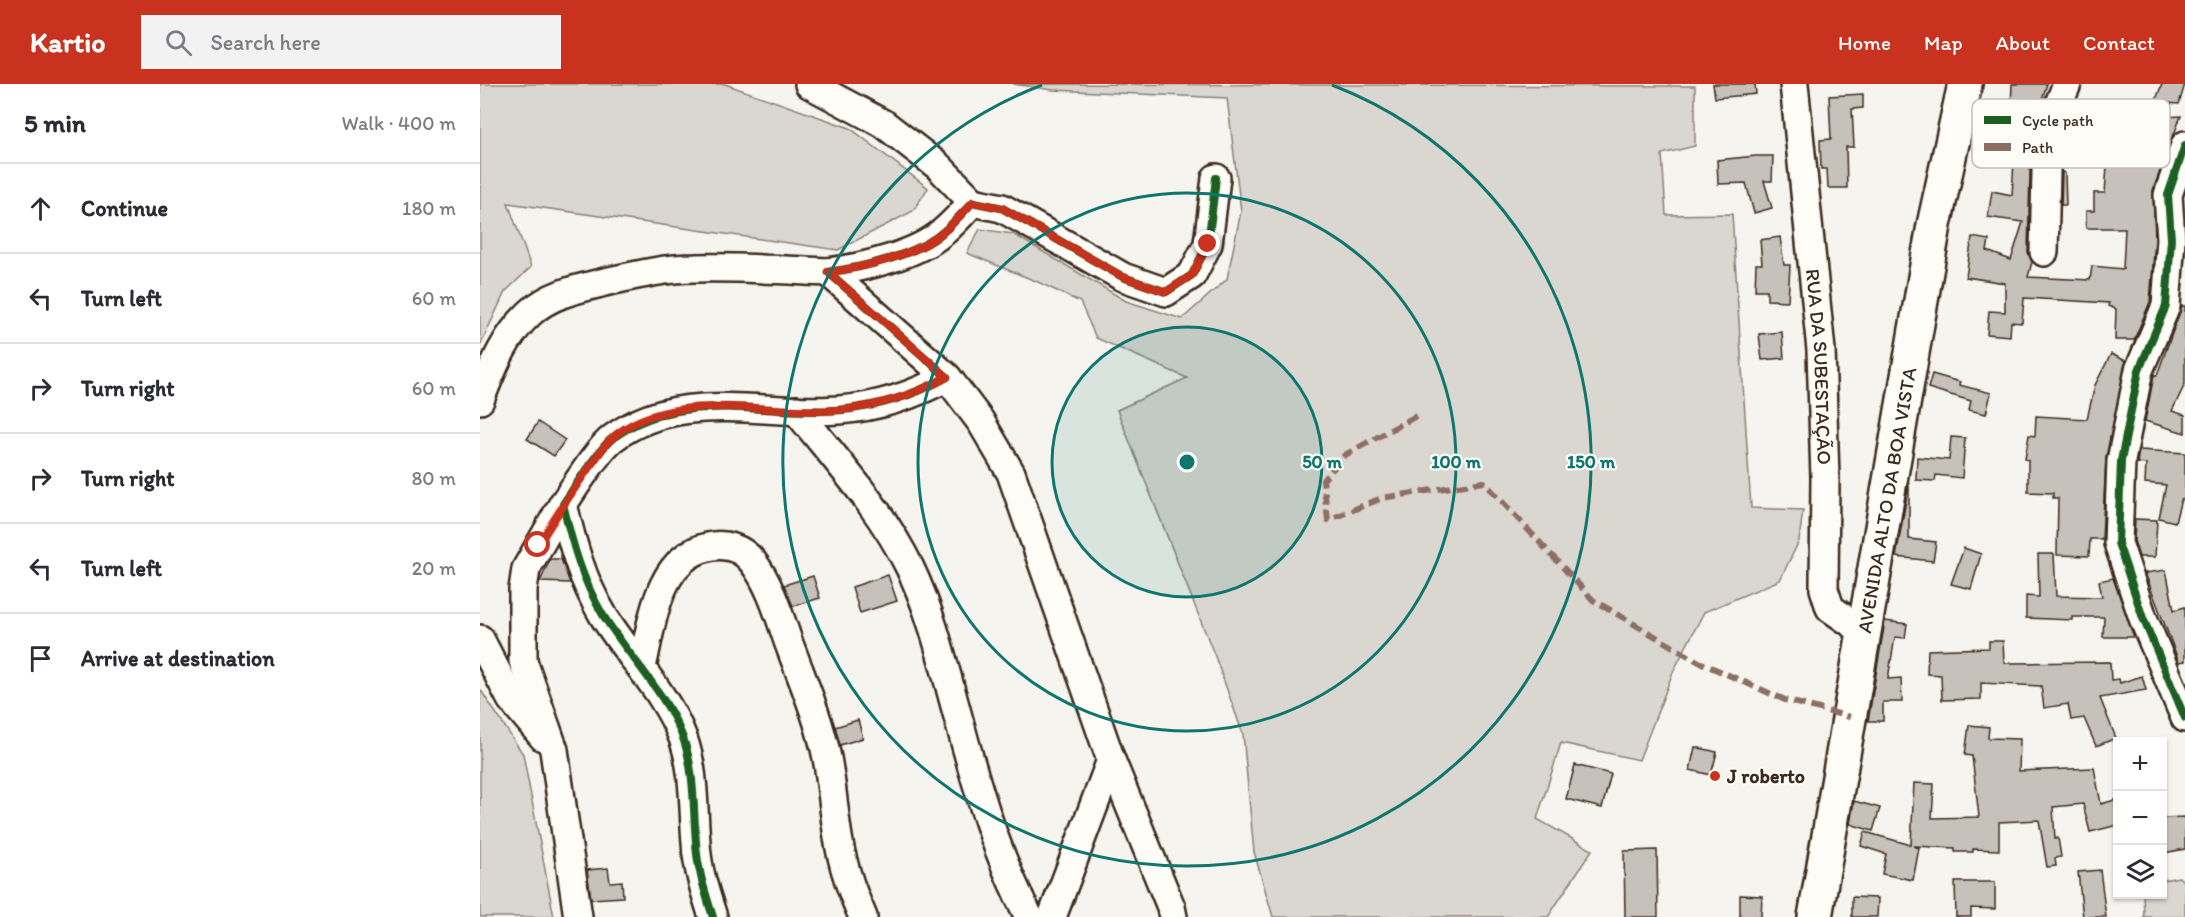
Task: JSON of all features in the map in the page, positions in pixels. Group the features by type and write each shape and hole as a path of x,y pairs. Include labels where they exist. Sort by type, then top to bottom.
{"main road":[{"name":"AVENIDA ALTO DA BOA VISTA","path":"1815,917 1934,225 1965,84"}],"street":[{"path":"809,84 884,124 938,166 973,202 1002,208 1123,277 1166,292 1192,275 1208,244 1216,178"},
{"name":"RUA DA SUBESTAÇÃO","path":"1794,84 1821,350 1825,478 1824,589 1830,608 1863,631"},
{"path":"2061,99 2067,84"},
{"path":"2185,145 2168,195 2171,239 2166,306 2139,370 2121,462 2118,543 2144,618 2185,718"},
{"path":"2044,252 2046,168"},
{"path":"480,399 499,351 516,328 540,306 572,290 636,275 694,268 828,272 884,262 942,234 973,202"},
{"path":"828,272 947,377 981,422 1011,473 1111,760 1173,917"},
{"path":"578,917 554,750 523,661 523,589 530,561 563,504 610,440 651,416 681,409 705,408 838,410 893,402 947,377"},
{"path":"796,410 859,490 910,568 945,664 991,831 1029,917"},
{"path":"563,504 573,546 585,580 604,616 669,706 683,739 693,785 698,867 713,917"},
{"path":"642,667 657,605 666,579 676,565 690,553 716,545 731,547 743,553 753,562 765,583 818,722 827,758 841,852 863,917"},
{"path":"480,639 511,699 554,750"},
{"path":"1052,917 1111,760"}],"shaded area":[{"path":"480,84 725,84 850,128 928,188 913,211 838,250 508,203 531,267 505,292 480,346"},
{"path":"1013,84 1695,86 1695,146 1662,154 1666,215 1732,214 1751,508 1803,510 1799,541 1780,580 1704,612 1673,672 1639,760 1561,743 1537,819 1592,850 1548,917 1273,917 1254,852 1243,734 1216,659 1117,410 1187,378 1096,338 1080,302 967,253 980,229 1013,234 1126,301 1182,319 1227,279 1241,211 1227,98 1053,90"},
{"path":"480,689 523,754 554,917 480,917"},
{"path":"2179,877 2185,883 2185,917 2144,917 2143,899 2167,899 2167,879"}],"building":[{"path":"1713,84 1755,84 1756,94 1715,98"},
{"path":"2012,84 2047,84 2042,99 2011,99"},
{"path":"2162,84 2185,84 2179,104 2170,103 2170,99 2156,99"},
{"path":"1863,94 1863,108 1852,109 1854,147 1846,147 1847,188 1828,188 1827,169 1821,169 1820,140 1831,139 1829,96"},
{"path":"2181,116 2170,145 2170,117"},
{"path":"1773,156 1772,181 1764,181 1772,208 1754,213 1746,183 1718,184 1717,160"},
{"path":"2014,168 2030,168 2028,252 2032,262 2028,277 2090,280 2092,266 2123,269 2125,228 2086,228 2086,211 2094,211 2094,193 2105,193 2107,168 2161,168 2153,190 2155,239 2150,302 2134,340 2115,340 2116,309 2108,306 2109,303 2024,298 2022,323 2011,322 2010,336 1987,334 1989,311 2005,312 2005,283 1966,277 1972,237 1989,240 1987,251 2011,260 2023,222 1988,217 1992,191 2012,195"},
{"path":"2062,172 2065,173 2066,205 2061,205"},
{"path":"1780,237 1784,265 1790,265 1788,301 1767,300 1767,290 1755,290 1756,264 1762,264 1760,240"},
{"path":"2182,306 2185,306 2185,384 2172,411 2185,415 2185,433 2145,421 2154,375 2157,375"},
{"path":"1782,332 1784,358 1762,360 1759,334"},
{"path":"2111,354 2126,361 2106,458 2102,539 2090,539 2089,556 2057,555 2058,498 2053,498 2053,493 2028,492 2028,460 2025,459 2029,435 2035,436 2036,416 2087,419 2095,385"},
{"path":"1932,374 1960,382 1959,385 1991,393 1986,414 1969,410 1971,401 1928,388"},
{"path":"538,422 565,440 554,456 527,439"},
{"path":"1951,437 1965,438 1962,478 1936,475 1935,481 1916,480 1917,457 1949,460"},
{"path":"2139,450 2185,453 2185,500 2181,499 2175,522 2159,518 2166,485 2145,483 2146,464 2137,463"},
{"path":"1909,483 1909,539 1936,542 1933,561 1896,557"},
{"path":"2135,519 2157,520 2155,557 2139,557 2134,541"},
{"path":"1964,548 1981,554 1971,589 1951,584"},
{"path":"2038,554 2054,554 2056,596 2102,597 2099,581 2113,578 2134,637 2103,637 2104,617 2072,617 2072,620 2026,618 2026,596 2039,597"},
{"path":"550,559 561,559 570,583 540,582"},
{"path":"2166,570 2174,610 2185,607 2185,661 2179,662 2145,573"},
{"path":"888,575 897,601 860,613 852,587"},
{"path":"813,576 820,598 793,606 784,585"},
{"path":"1885,621 1907,624 1905,638 1895,637 1888,679 1901,678 1902,702 1883,702 1883,721 1868,721"},
{"path":"1989,641 2003,641 2004,663 2110,662 2111,680 2119,679 2120,683 2142,676 2146,690 2100,698 2116,737 2096,746 2084,718 2071,720 2068,704 2044,708 2041,686 1981,683 1981,699 1942,700 1941,675 1927,674 1928,650 1989,648"},
{"path":"858,720 863,738 840,745 835,727"},
{"path":"1969,725 1989,727 1988,738 2020,739 2019,771 2094,768 2101,804 2113,800 2113,826 2090,832 2083,804 2053,807 2055,839 2058,838 2061,857 2055,858 2056,866 2047,867 2039,820 1999,822 1999,850 1973,849 1973,852 1955,852 1955,848 1914,846 1919,848 1913,880 1882,874 1886,854 1861,846 1865,832 1911,845 1914,783 1934,784 1932,818 1979,817 1972,756 1965,755"},
{"path":"1695,747 1717,752 1711,775 1690,770"},
{"path":"1575,765 1611,774 1602,808 1566,799"},
{"path":"1854,801 1880,808 1873,831 1850,824"},
{"path":"2185,817 2185,849 2167,852 2167,818"},
{"path":"1657,850 1658,917 1625,917 1624,851"},
{"path":"608,868 610,882 622,881 623,897 591,899 587,870"},
{"path":"2100,870 2106,917 2083,917 2078,872"},
{"path":"1955,882 1995,882 1995,909 1971,908 1971,917 1956,917"},
{"path":"1740,895 1762,896 1761,917 1740,917"},
{"path":"1852,897 1878,898 1877,917 1852,917"}],"marked path":[{"path":"1416,416 1345,455 1323,480 1328,520 1382,498 1484,482 1593,600 1699,662 1785,700 1850,717"}],"cycle path":[{"path":"2185,145 2168,195 2171,239 2166,306 2139,370 2121,461 2118,543 2143,618 2185,718"},
{"path":"713,917 698,861 692,776 683,738 667,705 603,615 583,575 574,547 563,504 580,479 613,438 639,423 666,413 723,408 839,410 895,400 947,377 828,272 872,264 919,247 943,232 973,202 1002,208 1123,277 1166,292 1192,275 1208,244 1216,178"}],"place":[{"name":"J roberto","path":"1715,776"}],"route":[{"path":"538,545 563,504 610,440 651,416 681,409 741,407 838,410 880,405 907,397 947,377 828,272 884,262 915,248 942,234 973,202 1002,208 1123,277 1166,292 1192,275 1208,244"}]}
